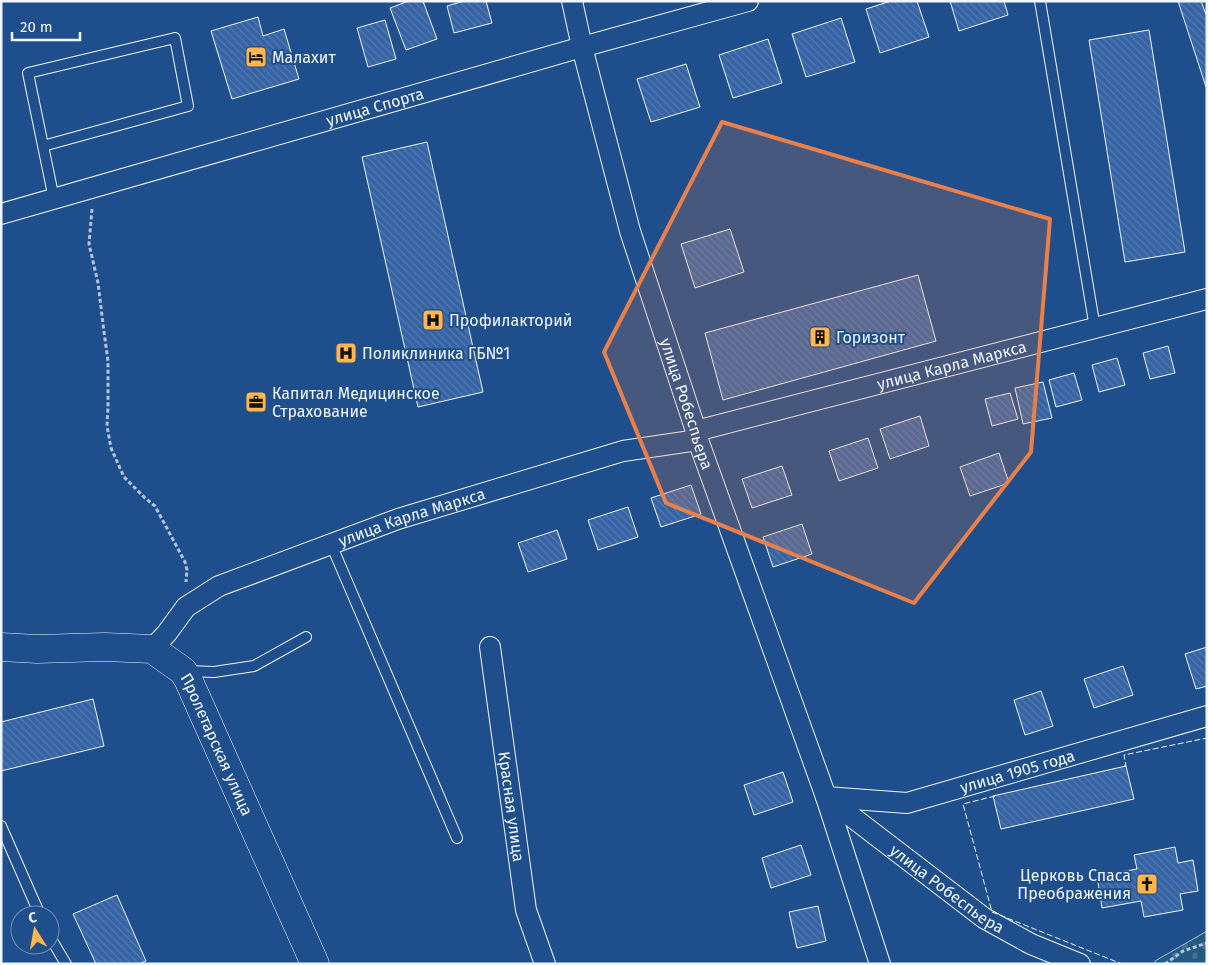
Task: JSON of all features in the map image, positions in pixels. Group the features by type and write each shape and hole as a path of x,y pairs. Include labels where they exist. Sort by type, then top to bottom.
{"main road":[{"path":"1,647 37,649 105,647 152,649"},
{"name":"Пролетарская улица","path":"152,649 183,671 188,679 314,964"}],"street":[{"name":"улица Робеспьера","path":"572,1 582,47 630,231 697,435 826,797 880,964"},
{"name":"улица Спорта","path":"1,214 748,1"},
{"name":"улица Карла Маркса","path":"152,649 167,634 186,607 218,586 398,519 623,451 697,435 1207,299"},
{"name":"Красная улица","path":"490,647 526,910 545,964"},
{"name":"улица 1905 года","path":"826,797 906,803 1207,716"},
{"name":"улица Робеспьера","path":"826,797 984,918 1031,944 1080,964"}],"lane":[{"path":"1040,1 1095,328"},
{"path":"43,146 188,106 175,38 28,73 43,146 54,199"},
{"path":"331,544 457,838"},
{"path":"183,671 214,672 254,666 306,637"},
{"path":"1,826 36,905"}],"path":[{"path":"93,205 88,244 98,283 108,361 107,426 111,448 124,477 155,506 185,562 187,570 184,594 186,607"},
{"path":"1165,964 1182,951 1207,943"}],"highlighted area":[{"path":"722,122 1050,219 1031,452 914,603 666,503 604,352"}],"green space":[{"path":"1207,931 1207,964 1155,964 1155,961"}],"building":[{"path":"409,1 423,1 437,39 406,50 390,8"},
{"path":"464,1 486,1 492,23 454,33 447,6"},
{"path":"891,1 917,1 929,37 880,53 866,9"},
{"path":"950,1 1004,1 1008,15 959,31"},
{"path":"1178,1 1201,1 1207,17 1207,90"},
{"name":"Малахит","path":"258,17 263,36 284,29 299,79 232,99 211,31"},
{"path":"841,18 855,62 806,77 792,34"},
{"path":"385,20 396,59 368,67 357,28"},
{"path":"1149,30 1185,252 1125,262 1089,40"},
{"path":"768,39 782,83 733,98 719,55"},
{"path":"686,64 700,107 651,122 637,79"},
{"name":"Профилакторий","path":"427,142 483,392 418,407 362,157"},
{"path":"730,229 744,272 695,288 681,244"},
{"name":"Горизонт","path":"918,275 936,341 723,400 705,333"},
{"path":"1168,346 1175,373 1150,379 1143,353"},
{"path":"1117,358 1125,385 1099,392 1092,365"},
{"path":"1074,373 1082,400 1056,407 1049,380"},
{"path":"1043,382 1052,418 1023,424 1015,388"},
{"path":"1010,393 1018,419 992,426 985,399"},
{"path":"920,416 929,446 890,459 880,429"},
{"path":"868,438 878,468 839,481 829,451"},
{"path":"999,453 1009,483 970,496 960,467"},
{"path":"782,466 792,495 752,508 742,479"},
{"path":"691,485 701,514 661,527 651,498"},
{"path":"628,507 638,537 598,550 588,520"},
{"path":"802,524 812,554 773,567 763,537"},
{"path":"557,530 567,559 528,572 518,543"},
{"path":"1207,647 1207,686 1196,689 1185,654"},
{"path":"1123,666 1133,695 1094,708 1084,679"},
{"path":"1041,691 1053,726 1025,735 1014,700"},
{"path":"93,699 104,746 1,771 1,722"},
{"path":"1126,766 1134,799 1001,829 993,796"},
{"path":"783,772 793,802 754,815 744,785"},
{"path":"801,845 811,875 771,888 762,858"},
{"name":"Церковь Спаса Преображения","path":"1175,847 1178,863 1193,860 1198,891 1180,894 1183,910 1144,917 1141,901 1102,908 1097,876 1137,869 1134,855"},
{"path":"117,895 146,961 139,964 96,964 73,914"},
{"path":"818,906 826,941 797,948 789,912"}],"fence":[{"path":"1124,766 1126,766 1124,755 1207,738"},
{"path":"995,796 963,804 992,912 1122,964"}],"place":[{"name":"Малахит","path":"256,57"},
{"name":"Профилакторий","path":"433,320"},
{"name":"Горизонт","path":"820,337"},
{"name":"Поликлиника ГБ№1","path":"346,353"},
{"name":"Капитал Медицинское Страхование","path":"256,402"},
{"name":"Церковь Спаса Преображения","path":"1147,884"}]}
